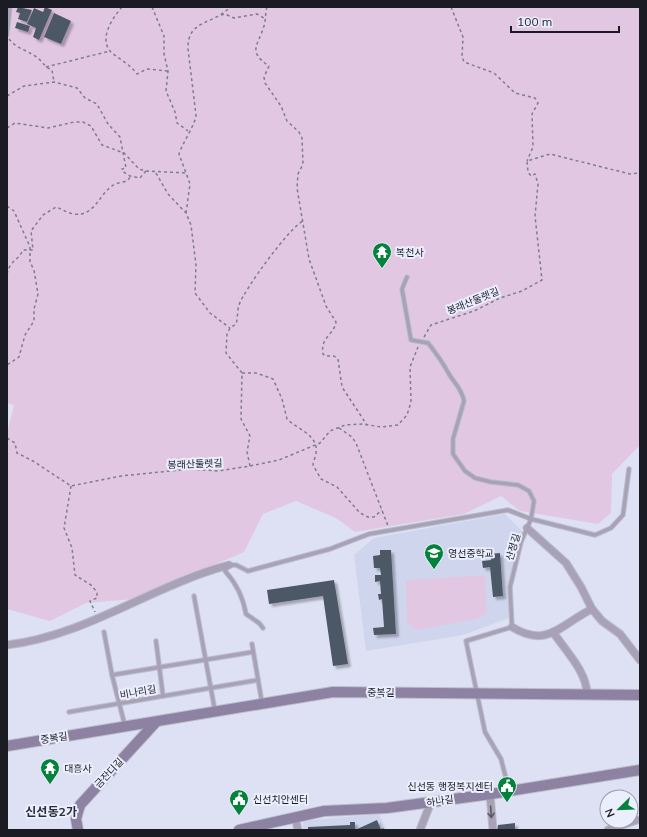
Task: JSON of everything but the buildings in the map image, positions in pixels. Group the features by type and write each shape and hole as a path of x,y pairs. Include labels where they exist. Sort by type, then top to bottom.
{"street":[{"path":"527,528 566,563 581,587 592,609 602,621 620,634 640,660"},
{"path":"7,645 47,637 98,618 188,578 229,565"},
{"path":"512,628 535,637 553,632 577,616 592,609"},
{"path":"553,632 582,674 586,682 587,694"},
{"name":"중복길","path":"7,746 333,692 476,692 640,695"},
{"name":"금잔디길","path":"78,830 76,819 80,805 156,722"},
{"name":"하나길","path":"239,830 324,812 387,808 510,791 640,770"},
{"path":"490,794 493,830"},
{"path":"420,830 430,802"},
{"path":"295,817 298,829"}],"lane":[{"path":"7,36 10,7"},
{"name":"산정길","path":"407,277 402,289 411,340 428,343 462,389 464,401 453,438 453,454 465,471 475,478 492,482 518,485 529,491 534,502 531,519 521,542 510,587 512,628"},
{"path":"263,628 259,623 246,614 240,592 234,580 225,571 229,565 236,565 248,571 330,549 369,534 508,510 531,519 595,535 611,528 623,515 629,469"},
{"path":"194,596 215,712"},
{"path":"510,791 501,759 485,732 466,641 512,628"},
{"path":"104,632 112,675 126,727"},
{"path":"156,641 163,696"},
{"path":"252,644 262,704"},
{"path":"112,675 253,652"},
{"name":"비나리길","path":"69,712 258,680"}],"path":[{"path":"122,7 113,18 106,36 110,51 132,67 138,74 147,69 168,71"},
{"path":"152,7 164,36 164,54 168,71 166,91 175,112 176,121 188,131"},
{"path":"230,7 220,15 195,28 189,38 188,49 196,115 195,121 188,131 178,154 190,184 186,213 193,235 196,265 196,293 210,313 230,328"},
{"path":"267,7 264,18 265,24 256,46 258,59 269,66 264,81 281,106 287,121 299,132 302,138 302,164 298,174 297,188 302,221 311,268 326,306 336,322 335,327 323,342 323,354 324,356 334,356 338,359 342,387 366,425"},
{"path":"451,7 463,37 462,57 464,62 494,73 515,93 535,98 538,103 532,114 533,147 527,160"},
{"path":"220,15 225,14 234,18 257,14 264,18"},
{"path":"7,36 14,46 36,56 52,71 54,82"},
{"path":"46,67 110,51"},
{"path":"7,96 24,86 54,82 77,88 85,98 97,104 108,124 120,137 126,168 121,170 130,176 140,178 146,171"},
{"path":"7,128 15,123 48,128 80,121 91,126 102,145 124,153 139,169 155,172 187,174"},
{"path":"527,160 550,154 630,174 640,174"},
{"name":"봉래산둘렛길","path":"71,486 120,476 190,469 218,471 250,466 279,460 320,443 330,431 345,425 381,427 398,425 407,415 411,402 410,367 420,342 431,328 430,325 474,311 500,298 522,291 542,280 535,216 538,184 535,174 531,176 528,172 527,160"},
{"path":"155,172 168,194 186,213"},
{"path":"7,274 12,261 20,255 23,250 34,250 31,234 32,229 48,211 56,207 73,214 86,212 96,206 112,186 127,181 130,176"},
{"path":"7,206 14,211 30,249 30,262 34,270 38,294 34,309 34,321 25,335 18,358 7,364"},
{"path":"250,466 247,452 250,436 241,419 242,373 225,350 227,334 230,328 236,324 239,305 250,284 291,230 302,221"},
{"path":"242,373 256,373 273,379 282,399 287,419 305,430 316,444 316,453 313,465 321,479 337,487 362,514 374,517 382,510"},
{"path":"339,428 354,440 390,531"},
{"path":"7,438 15,443 17,453 33,461 71,486 64,528 72,548 75,575 91,584 97,592 97,598 90,601 98,618"}],"shaded area":[{"path":"7,7 640,7 640,445 612,474 611,513 598,524 520,511 501,496 464,514 355,532 336,518 296,501 263,514 244,552 195,573 145,598 86,603 50,621 7,609 7,434 14,405 7,403"},
{"name":"영선중학교","path":"505,514 523,532 508,585 509,618 463,635 366,651 354,555 374,538"},
{"path":"485,575 486,614 477,619 416,630 407,623 406,580"},
{"path":"379,814 387,830 303,830 303,821"}],"place":[{"name":"복천사","path":"382,269"},
{"name":"영선중학교","path":"434,570"},
{"name":"대흥사","path":"50,785"},
{"name":"신선동 행정복지센터","path":"507,803"},
{"name":"신선치안센터","path":"239,816"}],"district":[{"name":"신선동2가","path":"51,811"}]}
